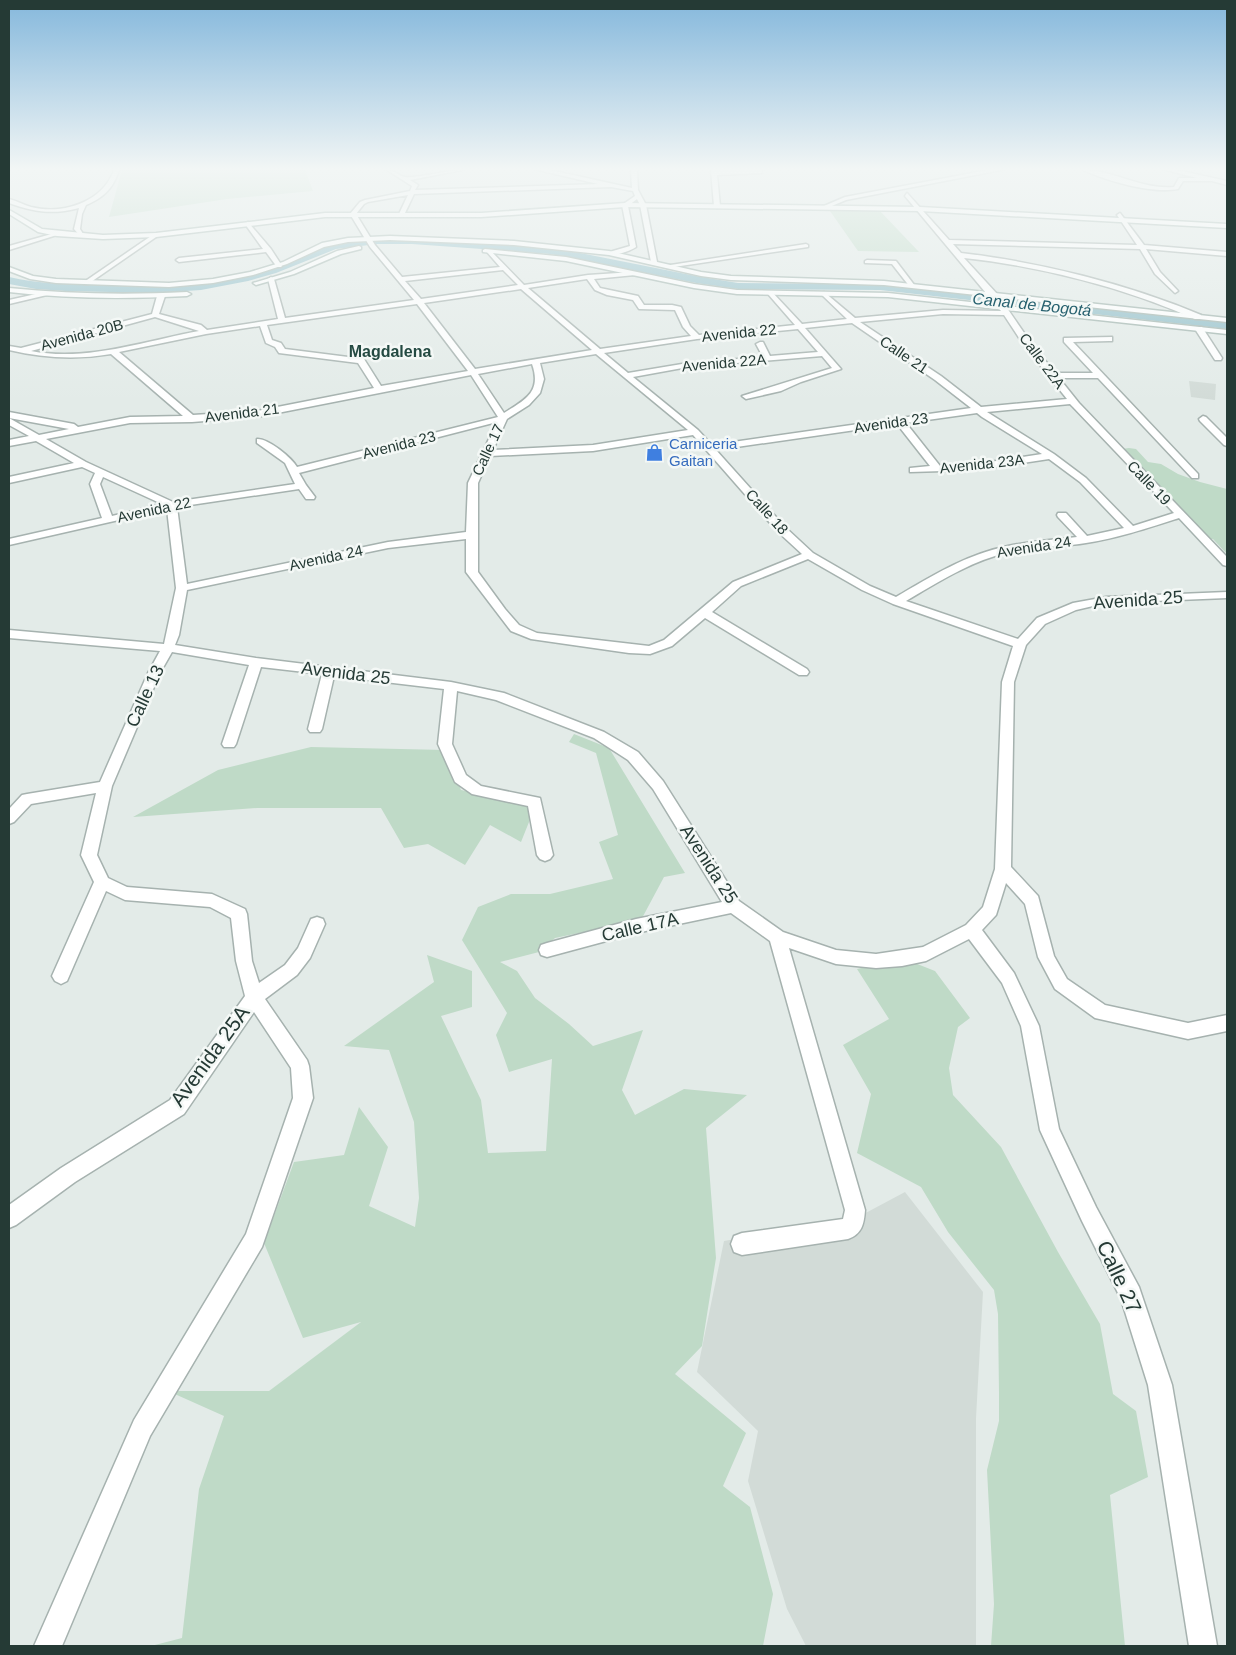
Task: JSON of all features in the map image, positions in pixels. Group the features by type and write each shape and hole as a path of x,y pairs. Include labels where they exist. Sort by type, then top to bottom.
{"street":[{"path":"86,283 138,247"},
{"path":"267,247 279,266"},
{"path":"9,269 39,279 156,286 240,276 279,266 317,247"},
{"path":"250,285 301,270 356,247"},
{"name":"Calle 17","path":"374,247 419,301 473,372 504,418 473,483 471,534 472,572 500,612 515,628 535,636 629,649 650,650 668,643 704,612"},
{"path":"559,247 609,253 701,274 742,280 870,282 1227,320"},
{"path":"609,253 623,251 631,247"},
{"path":"651,247 654,262"},
{"path":"667,266 797,247"},
{"name":"Calle 22A","path":"952,247 994,296 1026,342 1074,403"},
{"path":"1142,247 1157,273 1175,291"},
{"path":"1145,247 1227,254"},
{"path":"179,260 269,250"},
{"name":"Calle 18","path":"634,274 550,257 486,252 599,353 695,432 781,529 809,555 866,588 897,602 1020,644"},
{"path":"959,255 1025,264 1117,288 1174,306 1198,317"},
{"path":"867,262 894,262 912,286"},
{"path":"402,279 505,268"},
{"path":"9,348 44,356 68,356 114,351 205,332 588,277 634,274 711,289 772,294 888,295 1227,332"},
{"path":"588,277 597,288 607,293 635,298 642,307 672,307 678,309 687,327 697,337"},
{"path":"271,279 280,331"},
{"path":"9,290 46,294 161,296 198,293"},
{"path":"9,302 46,294"},
{"path":"746,396 778,389 798,380 837,369 772,294"},
{"name":"Calle 21","path":"824,294 852,320 938,378 982,412 1051,456 1083,480 1131,530"},
{"path":"161,296 155,315 198,327 205,332"},
{"name":"Avenida 22","path":"473,372 697,337 852,320 1003,308"},
{"name":"Avenida 20B","path":"9,358 20,352 155,315"},
{"path":"263,324 269,341 280,342 282,351 361,361 379,389"},
{"path":"1199,329 1218,358"},
{"path":"1109,339 1066,340 1195,476"},
{"path":"760,344 768,359"},
{"path":"114,351 192,419"},
{"name":"Avenida 22A","path":"626,376 688,365 823,354"},
{"path":"504,418 528,401 538,390 541,380 535,361"},
{"name":"Avenida 21","path":"9,443 130,420 192,419 257,414 473,372"},
{"path":"1052,376 1099,375"},
{"name":"Avenida 23","path":"713,451 982,412 1074,403"},
{"name":"Calle 19","path":"1074,403 1179,515 1227,563"},
{"path":"9,415 84,429"},
{"name":"Avenida 23","path":"294,471 504,418"},
{"path":"1203,419 1227,443"},
{"path":"9,421 100,473 172,505"},
{"path":"902,424 937,469"},
{"path":"486,453 593,448 695,432"},
{"path":"260,442 289,461 301,486 310,497"},
{"name":"Avenida 23A","path":"913,470 976,467 1051,456"},
{"path":"9,480 83,464"},
{"path":"100,473 95,484 108,519"},
{"name":"Avenida 22","path":"9,542 172,505 301,486"},
{"name":"Calle 13","path":"102,882 89,855 105,786 154,673 168,648 173,635 182,588 172,505"},
{"path":"1062,514 1085,540"},
{"name":"Avenida 24","path":"897,602 950,570 978,558 1007,549 1085,540 1131,530 1179,515"},
{"name":"Avenida 24","path":"182,588 388,545 471,534"},
{"path":"803,672 704,612 737,584 809,555"},
{"name":"Avenida 25","path":"168,648 256,662 451,686 499,696 599,735 633,756 658,785 733,906 777,937 836,958 876,961 902,959 926,954 972,930 990,910 1003,869 1008,682 1020,644 1041,621 1073,607 1106,600 1227,595"},
{"path":"9,634 168,648"},
{"path":"229,744 256,662"},
{"path":"315,729 329,671"},
{"path":"451,686 445,744 460,778 477,790 534,802 545,855"},
{"path":"9,818 27,799 105,786"},
{"path":"1003,869 1032,901 1046,957 1061,984 1101,1012 1188,1031 1227,1024"},
{"path":"48,1646 142,1428 255,1240 303,1098 300,1066 254,997 244,961 238,914 212,901 125,893 102,882 61,976"},
{"name":"Calle 17A","path":"547,950 636,926 733,906"},
{"name":"Avenida 25A","path":"9,1218 68,1175 177,1107 254,997 291,970 304,953 317,924"},
{"name":"Calle 27","path":"972,930 1008,978 1030,1026 1050,1130 1089,1214 1131,1295 1160,1385 1203,1646"},
{"path":"742,1244 848,1229 854,1222 856,1210 777,937"}],"shaded area":[{"path":"1189,381 1216,384 1215,400 1191,397"},
{"path":"905,1192 983,1292 976,1418 976,1646 806,1646 787,1609 748,1481 758,1431 697,1372 724,1241 860,1216"}],"green space":[{"path":"855,247 914,247 919,252 858,251"},
{"path":"1122,449 1136,449 1148,462 1161,464 1178,474 1227,489 1227,554 1213,539 1207,539 1194,521 1183,517 1185,512 1118,456"},
{"path":"574,734 609,748 685,873 664,877 641,920 555,938 539,952 500,962 517,971 535,998 569,1024 593,1046 643,1030 622,1090 635,1115 684,1089 747,1095 706,1128 716,1258 702,1346 675,1374 746,1433 723,1486 750,1507 773,1594 763,1646 151,1646 182,1638 199,1489 224,1416 168,1391 269,1391 361,1322 303,1338 264,1243 294,1162 344,1155 359,1107 388,1147 369,1206 415,1227 419,1198 414,1122 389,1050 344,1046 434,982 427,955 472,971 472,1007 441,1016 481,1100 488,1153 546,1151 552,1059 509,1072 496,1035 507,1013 462,940 478,907 511,894 550,894 613,879 599,842 618,835 596,753 569,742"},
{"path":"311,747 445,750 461,790 535,807 521,842 490,825 465,865 428,844 404,848 381,808 257,808 133,817 218,770"},
{"path":"902,958 935,971 970,1018 958,1027 949,1068 953,1095 1001,1147 1058,1252 1100,1324 1113,1394 1136,1411 1148,1477 1110,1495 1125,1646 991,1646 994,1604 987,1470 999,1421 998,1314 994,1290 948,1232 921,1187 857,1153 871,1094 843,1045 889,1019 857,969"}],"waterway":[{"name":"Canal de Bogotá","path":"9,280 36,286 65,287 155,289 201,286 248,278 272,271 329,247"},
{"name":"Canal de Bogotá","path":"518,247 573,254 696,280 738,286 880,287 1227,325"}],"place":[{"name":"Carniceria Gaitan","path":"655,453"}],"district":[{"name":"Magdalena","path":"390,351"}]}
